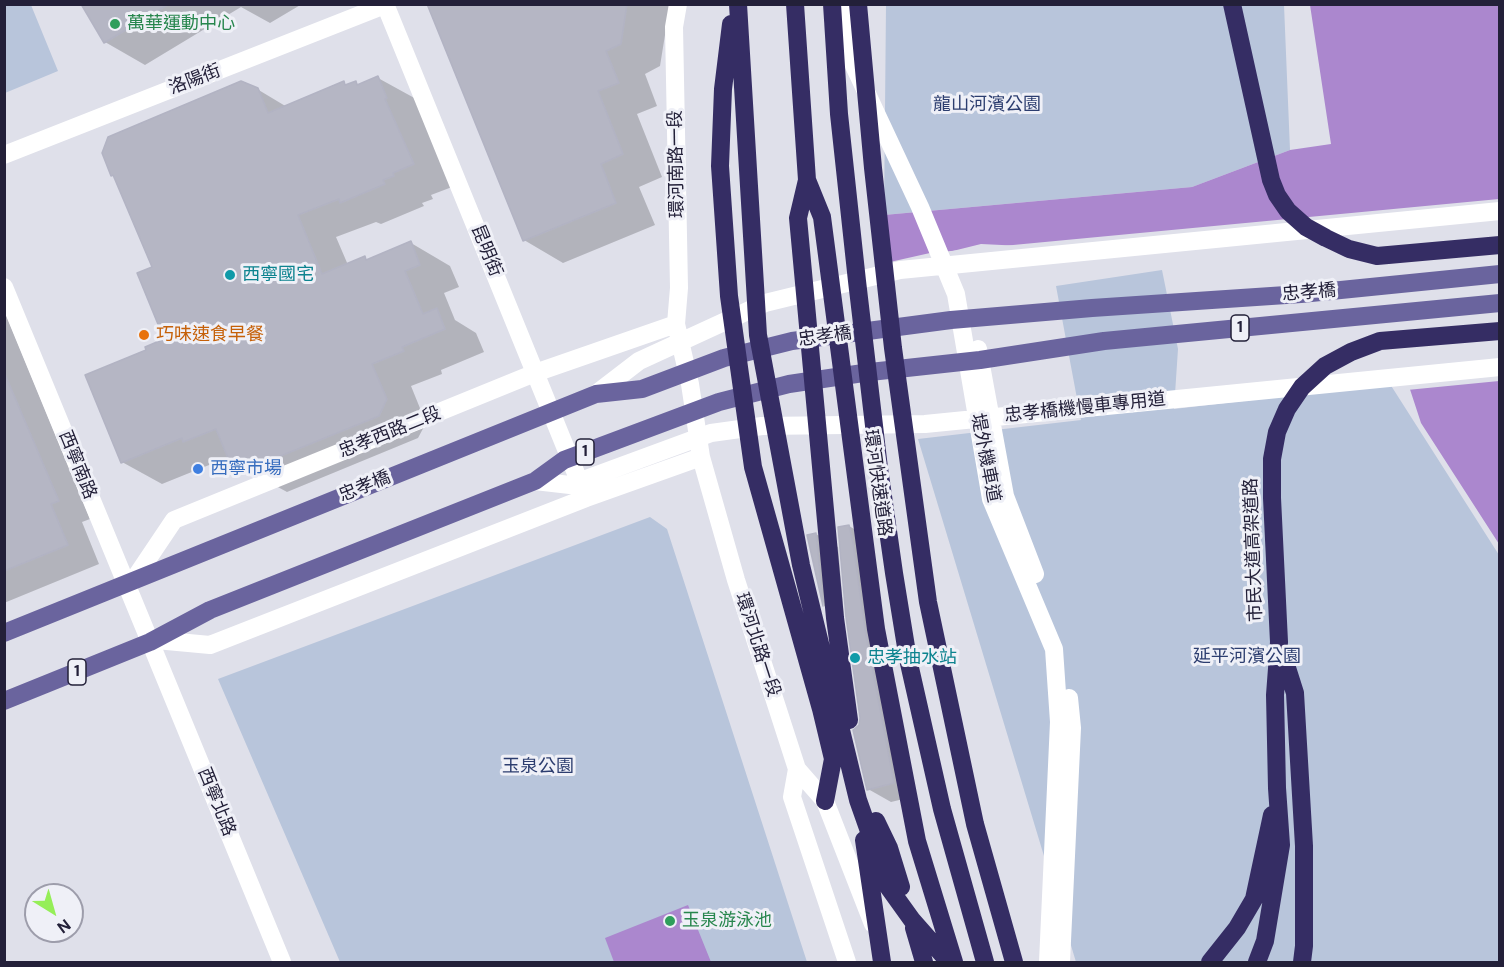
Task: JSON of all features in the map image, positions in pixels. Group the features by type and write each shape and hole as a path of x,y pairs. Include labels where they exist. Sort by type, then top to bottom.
{"highway":[{"path":"736,4 723,89 720,166 729,296 753,467 821,709 832,759 825,801"},
{"path":"736,4 758,335 801,565 858,800 889,888 912,920 949,963"},
{"name":"環河快速道路","path":"795,4 807,180 822,217 876,629 917,841 954,963"},
{"name":"環河快速道路","path":"832,4 839,114 857,281 879,468 896,584 908,659 942,809 985,963"},
{"path":"858,4 893,348 928,602 975,824 1014,963"},
{"path":"1232,4 1270,180 1276,195 1288,211 1306,227 1326,238 1349,249 1377,256 1500,245"},
{"path":"807,180 798,218 836,618 858,800 882,963"},
{"name":"市民大道高架道路","path":"1257,963 1265,941 1281,845 1275,695 1279,642 1272,498 1272,459 1277,432 1287,409 1302,387 1325,366 1351,352 1380,341 1500,331"},
{"path":"1279,642 1295,693 1304,846 1302,963"},
{"path":"821,709 890,848 924,963"},
{"path":"1210,963 1237,928 1254,899 1277,788"}],"main road":[{"name":"忠孝橋","path":"130,582 596,394 642,389 724,358 781,344 951,320 1301,294 1500,274"},
{"name":"忠孝橋","path":"153,641 210,610 536,480 564,460 719,402 789,384 870,372 980,360 1104,341 1500,303"},
{"name":"1","path":"4,633 130,582"},
{"name":"1","path":"4,701 153,641"}],"street":[{"name":"環河南路一段","path":"676,324 679,288 674,27 678,4"},
{"name":"堤外機車道","path":"832,4 832,19 926,207"},
{"name":"堤外機車道","path":"844,4 844,18 962,293 1005,496 1063,643 1072,728 1061,963"},
{"name":"洛陽街","path":"4,155 385,5"},
{"name":"昆明街","path":"385,5 586,498"},
{"path":"596,394 639,361 765,303 900,270 1500,211"},
{"name":"西寧南路","path":"4,287 153,641"},
{"name":"堤外機車道","path":"962,293 990,499 1054,649 1059,722 1047,963"},
{"name":"忠孝西路二段","path":"130,582 174,520 536,373 676,324"},
{"name":"環河北路一段","path":"676,324 690,384 701,457 736,580 797,769 792,797 847,963"},
{"name":"忠孝橋機慢車專用道","path":"536,480 570,485 711,433 762,426 925,424 1500,367"},
{"path":"153,641 210,645 586,498 701,457"},
{"name":"西寧北路","path":"153,641 282,963"},
{"path":"797,769 825,801 888,963"}],"green space":[{"path":"5,4 31,5 58,71 5,93"},
{"name":"龍山河濱公園","path":"886,5 1284,5 1290,150 1192,187 884,215"},
{"name":"延平河濱公園","path":"1162,270 1178,349 1174,409 1390,384 1499,555 1499,962 1076,962 918,439 1081,420 1056,286"},
{"name":"玉泉公園","path":"650,517 667,529 807,962 340,962 218,679"}],"shaded area":[{"path":"1310,5 1499,5 1499,544 1421,423 1353,215 1064,248 981,244 884,268 884,215 1192,187 1290,150 1331,144"},
{"name":"玉泉游泳池","path":"688,905 711,962 614,962 605,938"}],"pier":[{"path":"1499,199 1499,381 1407,390 1351,219 1064,251 992,247"},
{"path":"972,249 885,271 881,264 930,253"}],"building":[{"name":"萬華運動中心","path":"81,4 169,4 104,43"},
{"path":"427,4 627,4 621,44 606,51 619,83 598,91 623,154 601,164 616,203 523,241"},
{"name":"西寧國宅","path":"378,76 387,98 385,99 414,164 393,173 394,176 383,180 385,184 340,203 339,199 298,215 322,274 365,256 366,260 411,241 420,265 405,271 423,314 437,308 445,329 402,347 404,351 372,364 387,399 379,416 246,470 230,463 216,429 183,442 182,438 121,463 85,375 146,350 145,347 164,339 137,273 152,267 102,153 108,137 241,81 258,88 268,113 344,81 345,85 356,81 357,85"},
{"path":"4,372 59,501 51,504 68,545 4,571"},
{"path":"849,525 865,630 894,783 867,790 853,730 859,725 860,718 846,617 838,527"},
{"path":"816,533 823,606 807,535"}],"place":[{"name":"萬華運動中心","path":"115,24"},
{"name":"西寧國宅","path":"230,275"},
{"name":"巧味速食早餐","path":"144,335"},
{"name":"西寧市場","path":"198,469"},
{"name":"忠孝抽水站","path":"855,658"},
{"name":"玉泉游泳池","path":"670,921"}]}
